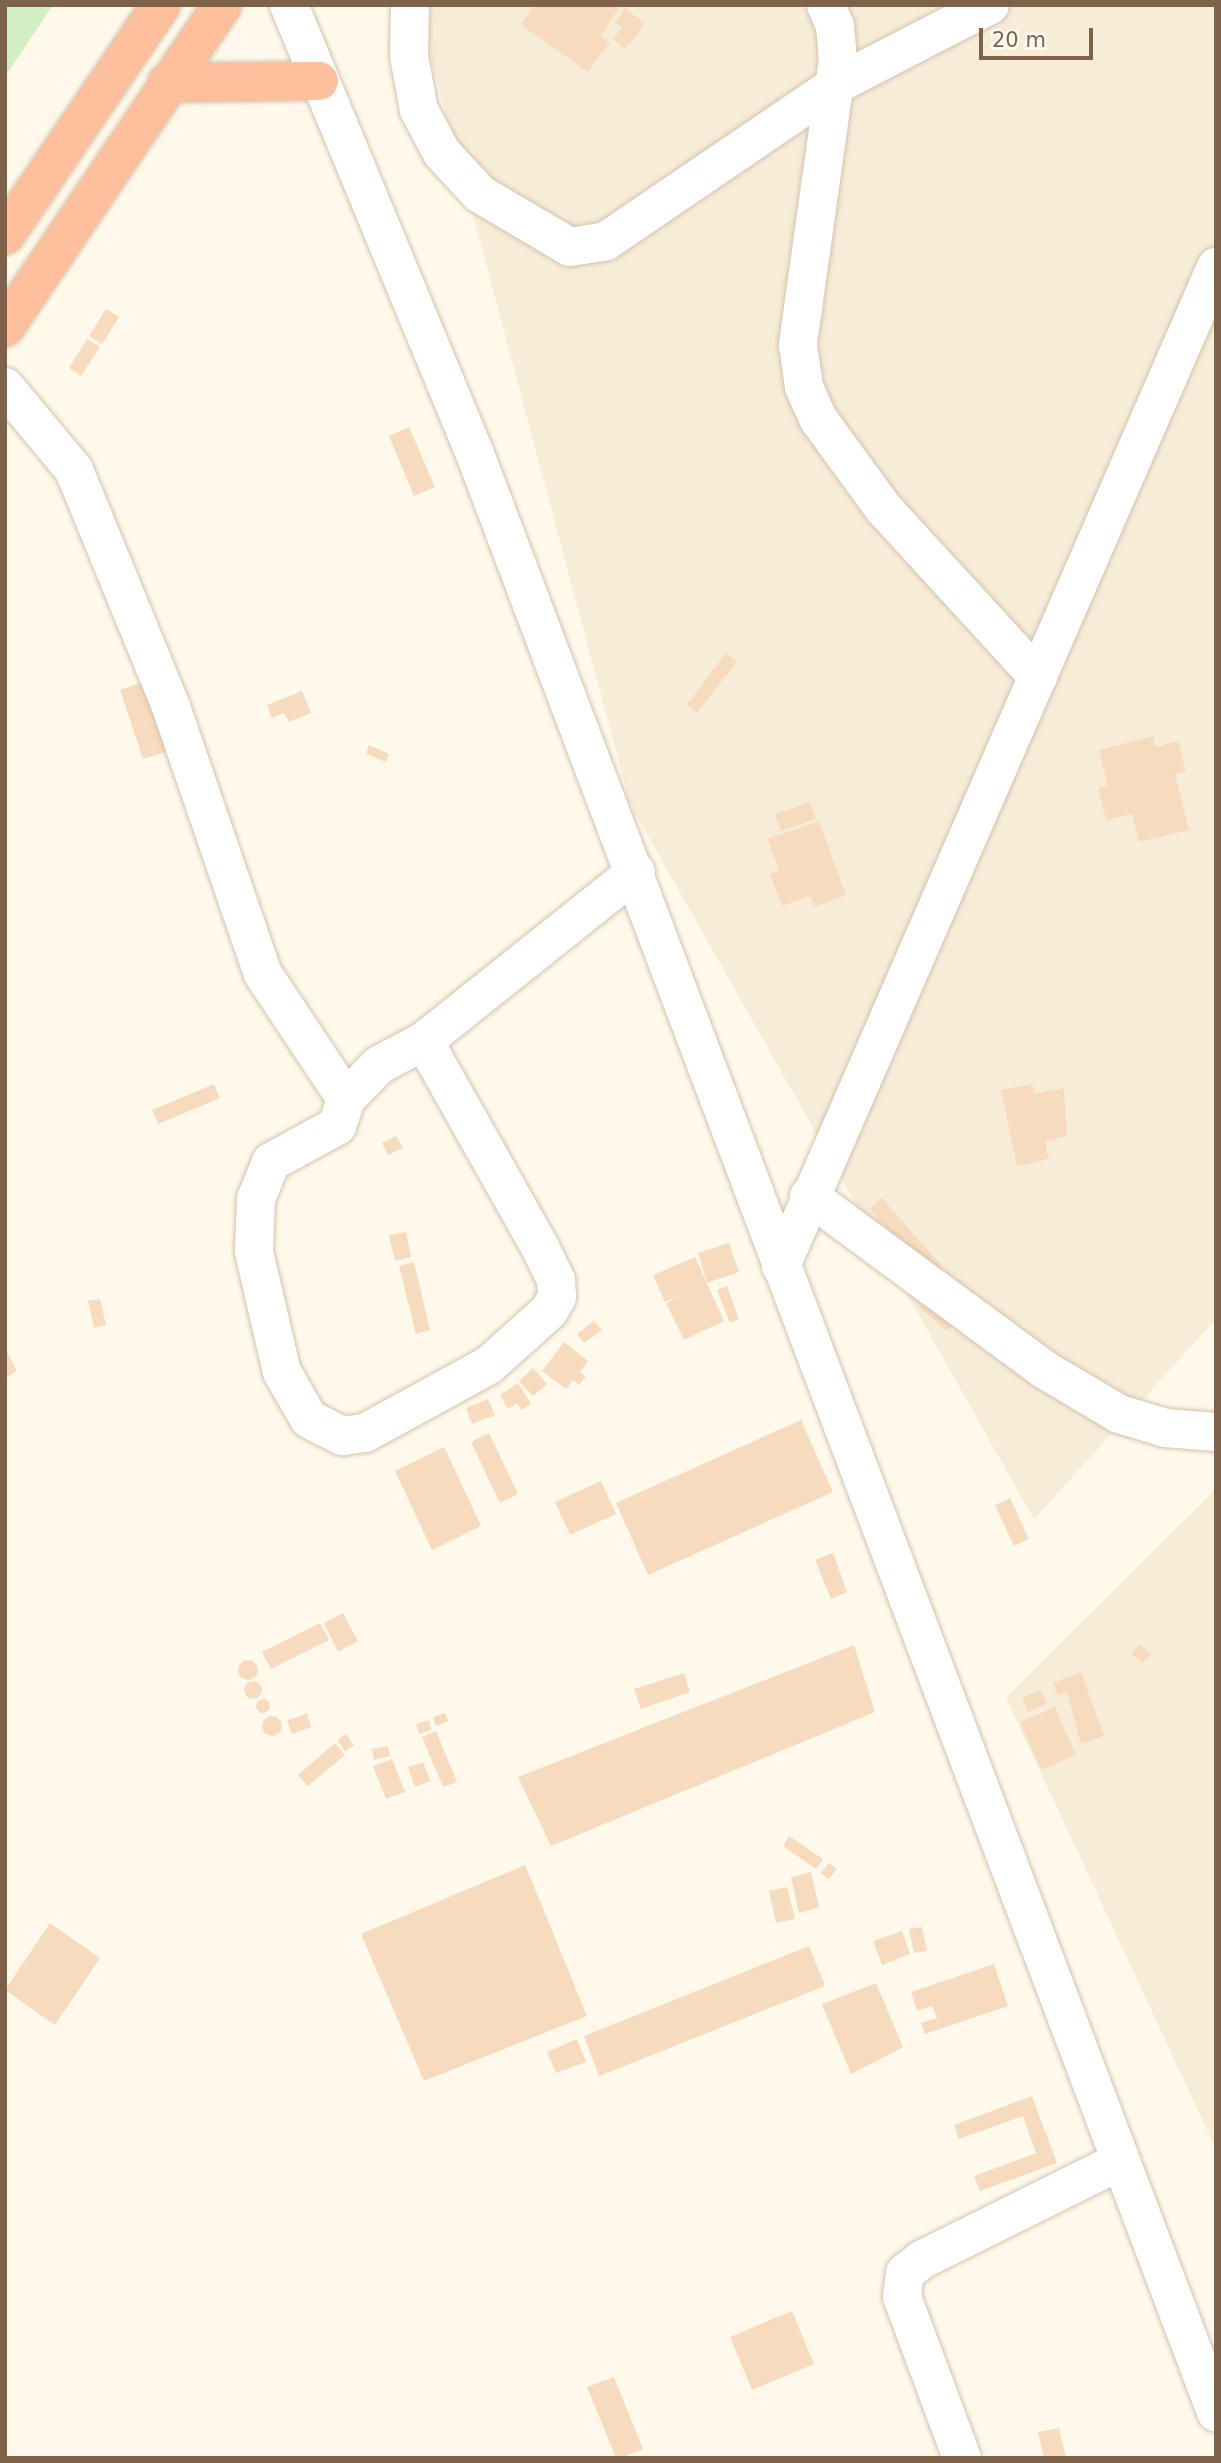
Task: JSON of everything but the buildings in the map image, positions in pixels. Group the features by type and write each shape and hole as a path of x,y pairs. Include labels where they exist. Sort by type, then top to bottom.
{"highway":[{"path":"5,235 161,5"},
{"path":"5,327 222,5"},
{"path":"167,83 319,81"}],"street":[{"path":"289,5 475,454 636,872 781,1266 1216,2412"},
{"path":"410,5 410,56 419,110 442,153 480,194 570,247 606,241 836,84 990,5"},
{"path":"826,5 835,26 836,84 798,345 804,387 819,421 884,509 1038,677"},
{"path":"781,1266 809,1196 1216,267"},
{"path":"5,387 74,470 166,694 263,974 346,1099"},
{"path":"424,1041 540,1247 556,1280 556,1297 549,1311 489,1365 365,1433 343,1436 309,1419 282,1372 254,1252 257,1199 271,1162 337,1126 346,1099 379,1065 424,1041 636,872"},
{"path":"809,1196 1013,1348 1119,1414 1166,1428 1216,1432"},
{"path":"962,2458 902,2297 905,2273 923,2259 1120,2161"}],"shaded area":[{"path":"417,5 1216,5 1216,1319 1034,1519 630,804"},
{"path":"1216,1489 1216,2149 1006,1698"}],"green space":[{"path":"5,5 53,5 5,77"}]}
